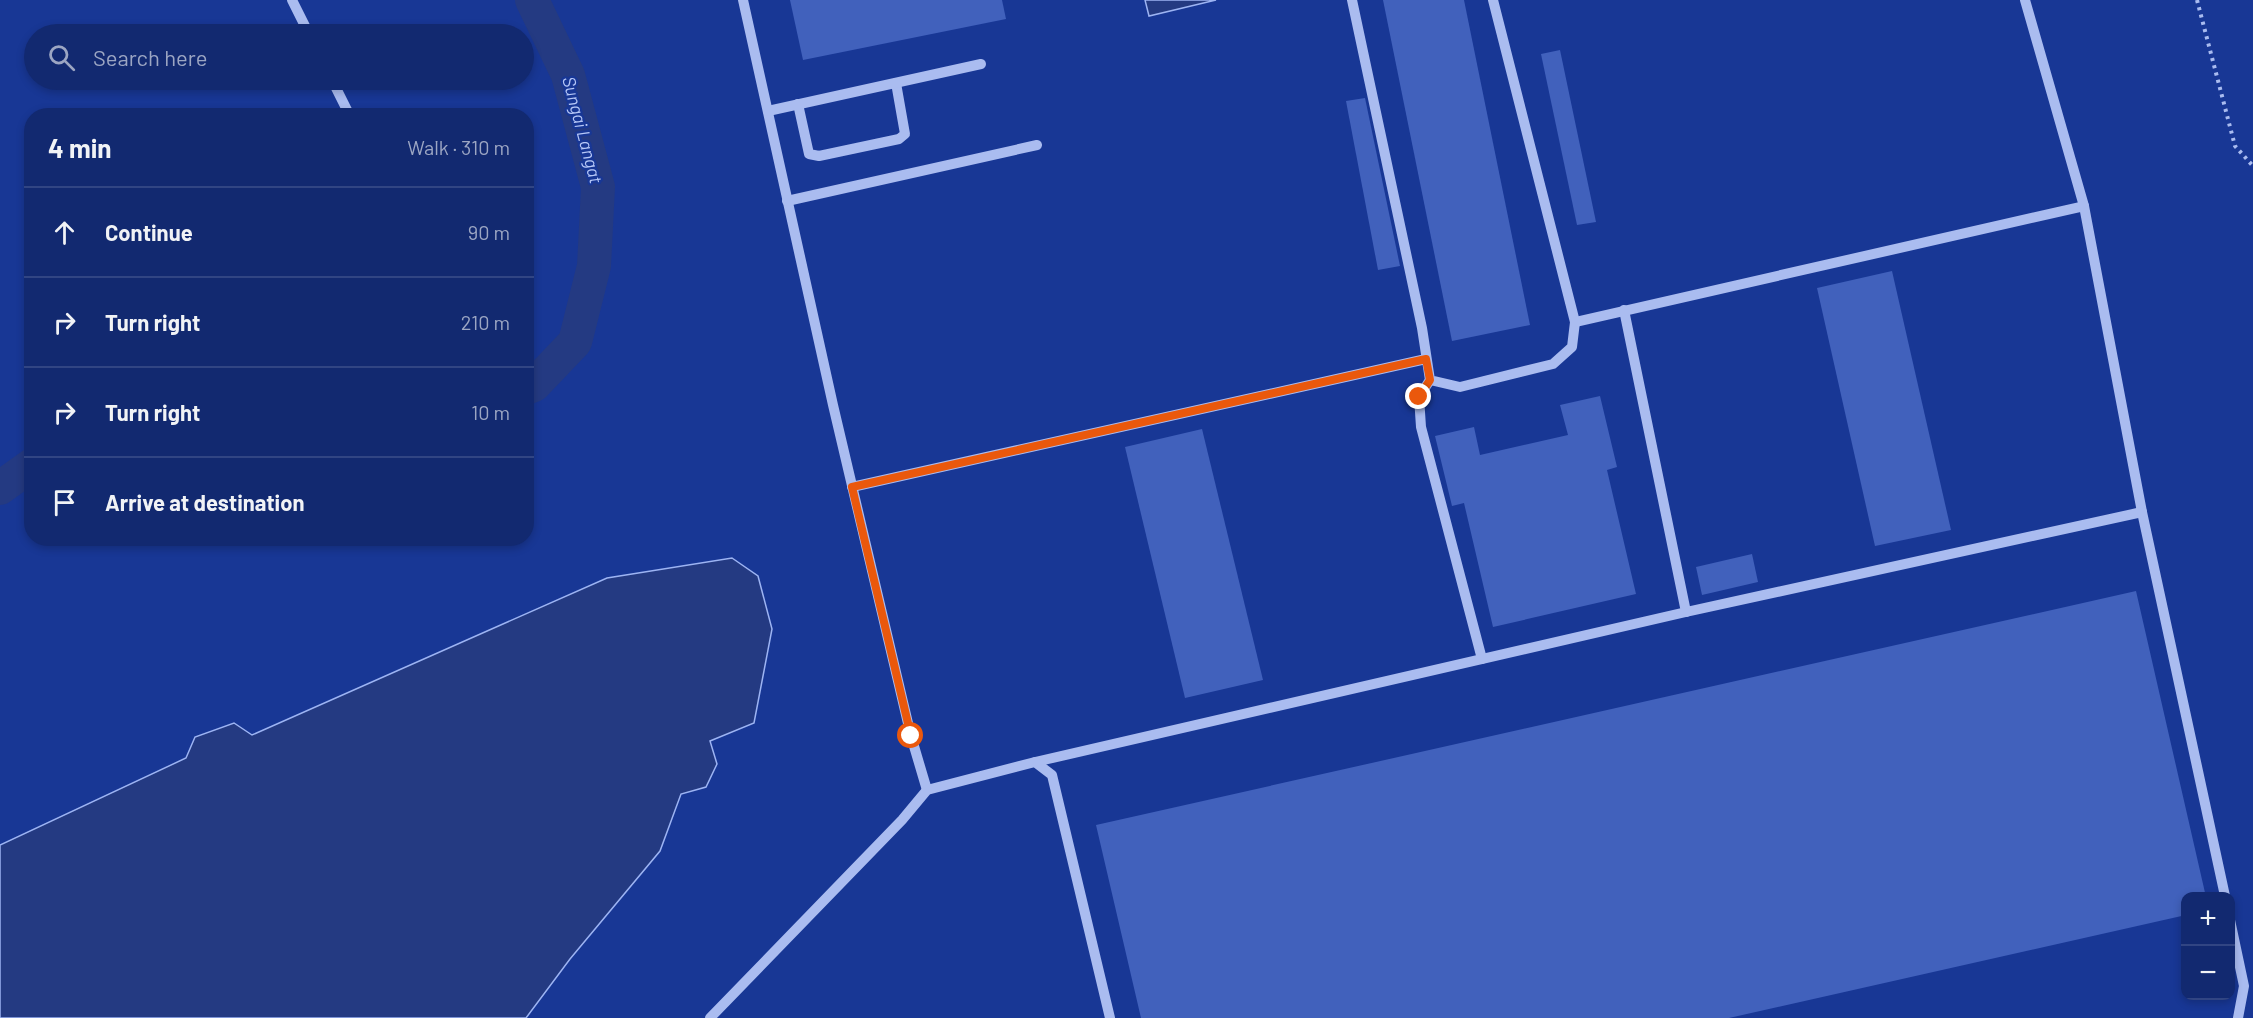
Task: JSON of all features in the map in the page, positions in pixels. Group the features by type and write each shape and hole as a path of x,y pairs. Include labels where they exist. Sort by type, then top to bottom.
{"lane":[{"path":"292,0 304,24"},
{"path":"743,0 852,487 908,725 927,790"},
{"path":"1352,0 1422,328 1430,380 1419,397 1421,428 1482,659"},
{"path":"1430,380 1460,387 1552,364 1572,347 1575,322 1493,0"},
{"path":"2025,0 2084,206 2142,512 2224,892"},
{"path":"768,111 981,64"},
{"path":"798,104 809,154 819,156 899,139 904,134 904,126 896,83"},
{"path":"337,90 346,108"},
{"path":"787,201 1037,145"},
{"path":"1575,322 2084,206"},
{"path":"1624,310 1686,612"},
{"path":"852,487 1426,359"},
{"path":"710,1018 902,820 927,790 1035,762 1686,612 2142,512"},
{"path":"1035,762 1052,775 1110,1018"},
{"path":"2235,944 2244,986 2238,1018"}],"path":[{"path":"2197,0 2235,146 2253,166"}],"water":[{"path":"1145,0 1216,0 1149,16"},
{"path":"732,558 758,576 772,629 754,723 710,741 717,764 706,787 681,794 660,851 570,959 526,1018 0,1018 0,845 186,758 195,737 234,723 252,735 607,578"}],"building":[{"path":"790,0 1002,0 1006,19 803,60"},
{"path":"1383,0 1464,0 1530,325 1452,341"},
{"path":"1560,50 1596,222 1577,225 1541,54"},
{"path":"1365,98 1400,266 1378,270 1346,101"},
{"path":"1892,271 1951,530 1875,546 1817,288"},
{"path":"1600,396 1617,467 1607,470 1636,594 1493,627 1464,503 1452,506 1435,436 1474,427 1480,455 1568,435 1560,405"},
{"path":"1202,429 1263,680 1185,698 1125,447"},
{"path":"1752,554 1758,582 1702,595 1696,567"},
{"path":"2136,591 2205,892 2181,892 2181,916 1729,1018 1141,1018 1096,825"}],"waterway":[{"name":"Sungai Langat","path":"532,0 568,75 598,187 594,266 575,342 534,385"},
{"name":"Sungai Langat","path":"0,488 24,471"}],"route":[{"path":"911,736 852,487 1426,359 1430,380 1419,397"}]}
